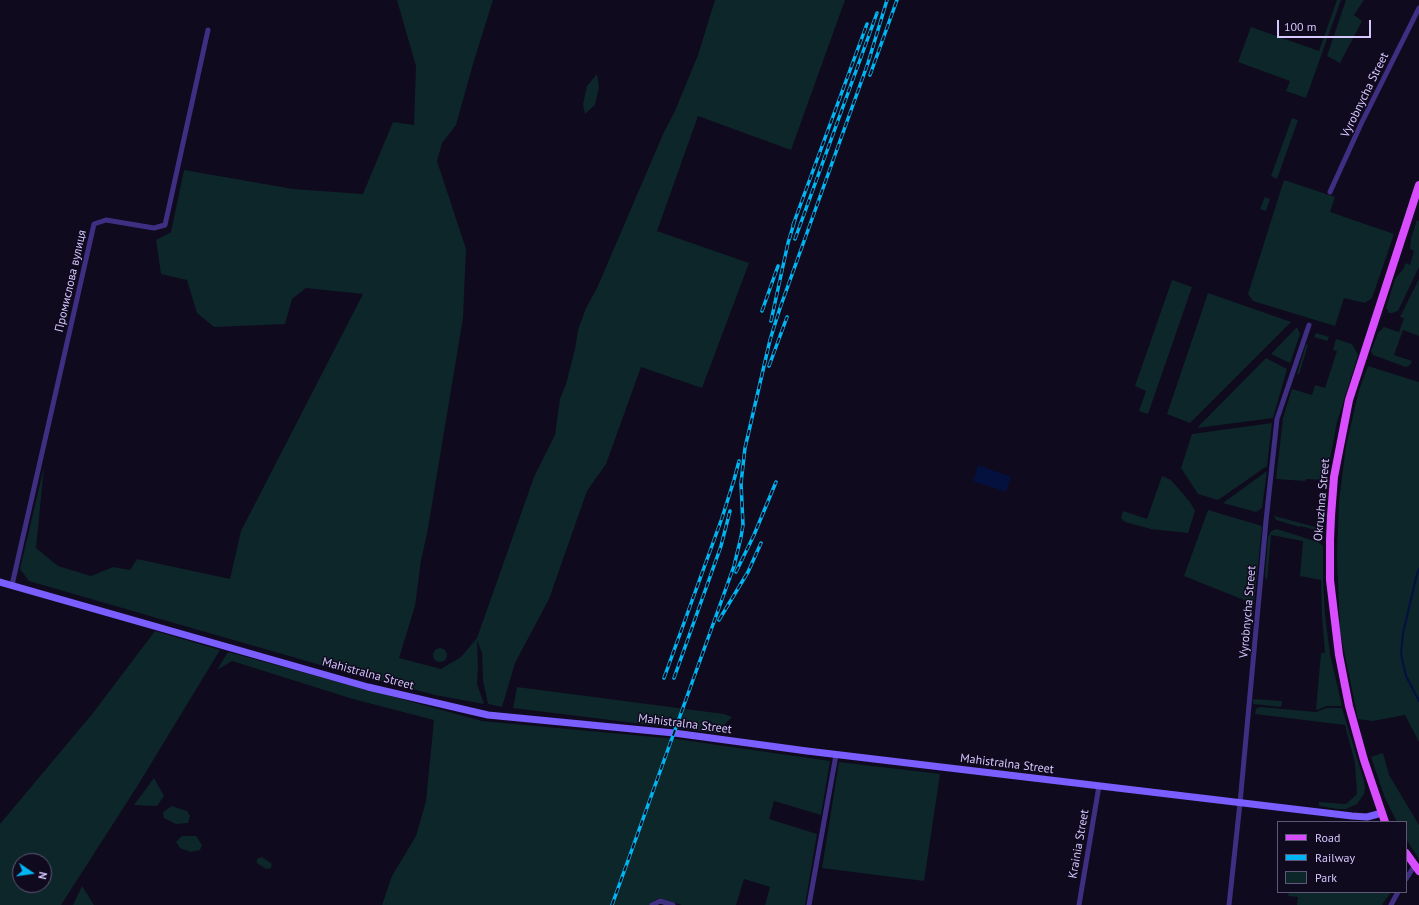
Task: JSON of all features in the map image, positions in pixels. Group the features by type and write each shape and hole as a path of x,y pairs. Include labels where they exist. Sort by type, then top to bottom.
{"main road":[{"name":"Okruzhna Street","path":"1385,821 1362,753 1349,706 1338,655 1330,580 1331,516 1334,477 1349,400 1418,191"},
{"path":"1407,854 1417,868"}],"street":[{"name":"Vyrobnycha Street","path":"1330,192 1419,8"},
{"name":"Промислова вулиця","path":"12,585 94,224 106,220 154,228 165,225 208,30"},
{"name":"Vyrobnycha Street","path":"1229,905 1277,419 1309,325"},
{"name":"Mahistralna Street","path":"0,582 368,687 481,713 674,733 836,755 1240,803 1367,817 1382,814"},
{"path":"809,905 836,755"},
{"name":"Krainia Street","path":"1079,905 1099,786"},
{"path":"1407,878 1417,868"},
{"path":"1391,905 1397,893"},
{"path":"652,905 660,901 673,905"}],"green space":[{"path":"397,0 493,0 456,125 442,143 437,161 466,249 463,318 427,534 421,560 415,606 399,658 441,669 461,657 477,638 534,477 555,435 560,399 566,384 578,330 586,308 597,288 664,132 675,111 698,55 715,0 845,0 791,150 698,116 657,231 749,263 702,388 641,367 606,464 587,491 549,599 515,663 502,707 488,704 483,680 482,653 477,640 477,684 484,704 435,695 338,670 29,581 20,569 44,467 36,548 58,566 91,576 113,567 130,570 137,559 230,579 241,531 363,294 306,288 292,299 285,324 214,327 197,313 187,280 161,274 156,240 171,232 184,170 293,189 363,194 393,122 414,125 416,66"},
{"path":"1337,0 1341,0 1306,98 1286,91 1290,81 1238,62 1251,27 1319,51"},
{"path":"1346,0 1364,0 1354,15 1362,21 1340,63 1327,56"},
{"path":"597,74 599,87 595,105 585,114 583,104 587,86"},
{"path":"1292,118 1298,120 1277,179 1271,176"},
{"path":"1284,180 1335,197 1330,212 1394,234 1372,298 1365,303 1344,298 1335,326 1253,301 1248,294"},
{"path":"1265,197 1270,199 1266,211 1260,209"},
{"path":"1417,220 1419,221 1419,267 1398,311 1389,313 1386,308 1395,279 1404,268 1405,263 1410,265 1414,251 1410,249 1411,238"},
{"path":"1419,279 1419,336 1403,330 1394,355 1412,361 1410,365 1406,367 1373,355 1371,351 1378,333 1384,327 1399,332 1404,318 1400,317"},
{"path":"1172,280 1192,287 1148,414 1139,411 1146,391 1135,386"},
{"path":"1208,293 1291,322 1190,423 1167,414"},
{"path":"1297,327 1300,334 1290,363 1271,354"},
{"path":"1316,333 1329,337 1327,341 1314,337"},
{"path":"1336,339 1352,344 1358,355 1337,422 1326,480 1306,479 1305,481 1276,479 1283,418 1292,389 1312,395 1315,385 1325,388 1337,351 1333,350"},
{"path":"1306,344 1308,345 1299,374 1297,374"},
{"path":"1266,358 1287,369 1273,418 1197,428"},
{"path":"1368,366 1419,382 1419,742 1405,715 1373,721 1358,719 1340,631 1337,557 1339,501 1346,446 1359,390"},
{"path":"1272,423 1267,466 1218,500 1198,494 1181,468 1192,434"},
{"path":"1267,471 1262,508 1256,512 1223,503"},
{"path":"1162,476 1171,480 1190,502 1195,511 1188,533 1151,529 1125,522 1121,518 1123,511 1147,519"},
{"path":"1208,510 1262,526 1254,604 1184,576"},
{"path":"1274,516 1323,529 1320,531 1300,527 1276,520"},
{"path":"1277,529 1318,542 1323,546 1325,615 1330,654 1342,706 1327,706 1316,710 1321,653 1325,653 1321,580 1300,576 1303,541 1271,535 1267,581 1265,576 1268,538 1271,531"},
{"path":"155,631 220,650 138,785 61,905 0,905 0,824 93,713"},
{"path":"440,648 445,650 447,655 445,660 440,662 435,660 433,655 435,650"},
{"path":"228,652 482,721 676,739 830,761 821,815 774,801 769,819 817,834 805,905 765,905 770,887 744,879 736,905 682,905 659,898 650,903 650,905 382,905 392,876 416,836 426,801 434,720 353,699 232,661 217,670"},
{"path":"517,687 724,714 732,717 716,733 513,708"},
{"path":"1253,699 1282,701 1281,707 1253,704"},
{"path":"1260,707 1316,712 1327,708 1342,708 1364,781 1364,794 1357,804 1346,809 1319,806 1319,802 1346,804 1357,794 1355,763 1345,725 1255,714 1256,709"},
{"path":"1383,753 1389,775 1419,825 1419,859 1407,841 1407,821 1396,821 1385,798 1371,757"},
{"path":"839,762 940,774 924,881 822,868"},
{"path":"154,778 164,796 157,806 134,805"},
{"path":"172,806 187,811 190,816 188,823 176,824 164,818 163,812"},
{"path":"182,836 196,836 202,845 200,850 191,852 180,848 176,842"},
{"path":"262,857 272,864 271,868 266,869 257,863 257,859"},
{"path":"82,886 94,905 73,905"},
{"path":"1289,893 1390,893 1382,905 1297,905 1298,897 1288,896"}],"shaded area":[{"path":"978,465 1011,477 1006,492 973,481"}],"waterway":[{"path":"1419,569 1403,633 1401,654 1406,676 1419,701"}],"railway":[{"path":"612,905 734,566 743,525 741,483 745,448 770,340 780,308 868,63 887,0"},
{"path":"870,75 897,0"},
{"path":"795,239 877,13"},
{"path":"793,225 867,24"},
{"path":"771,321 788,243 795,220"},
{"path":"762,311 778,266"},
{"path":"769,366 787,317"},
{"path":"664,678 722,518 739,461"},
{"path":"736,572 754,535 776,482"},
{"path":"674,678 721,546 730,511"},
{"path":"719,620 748,572 761,543"}]}
